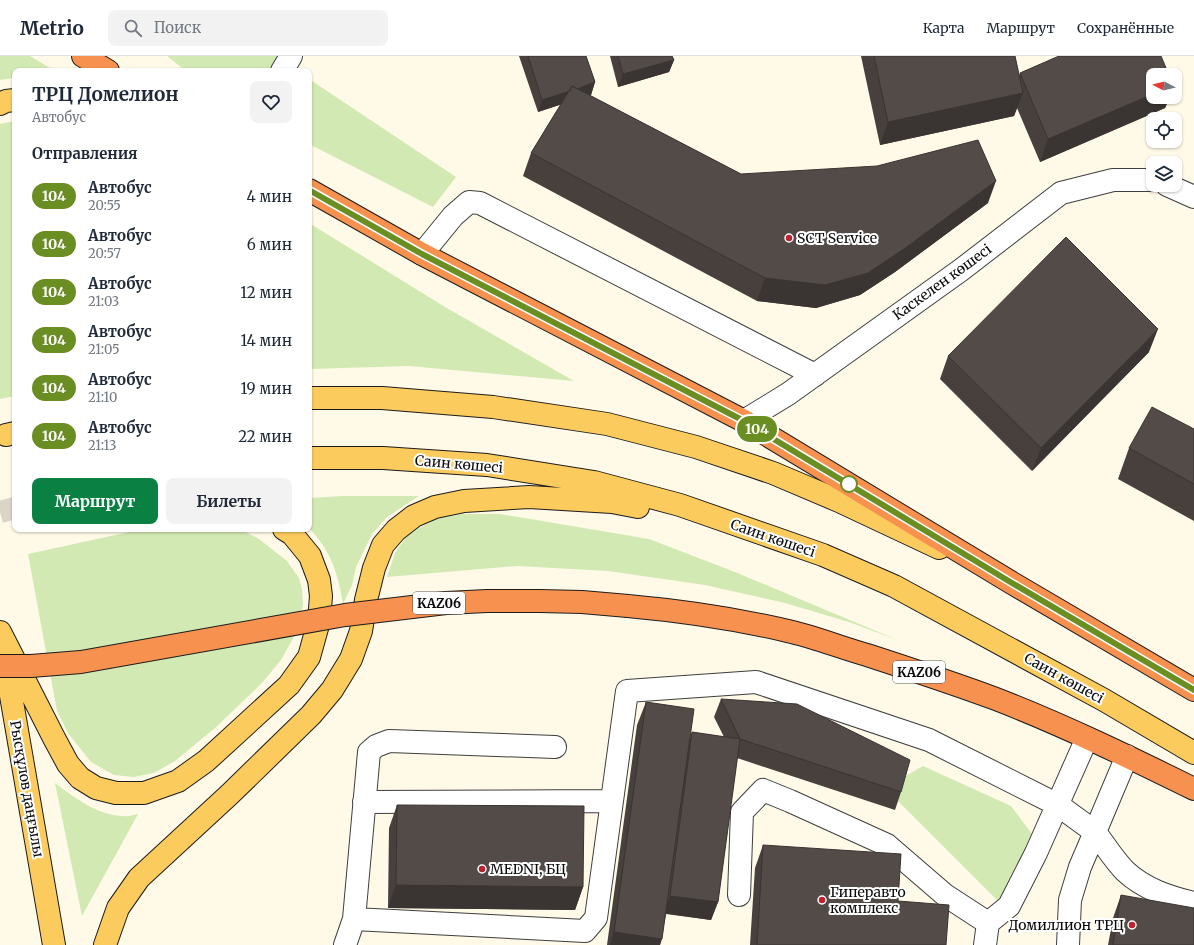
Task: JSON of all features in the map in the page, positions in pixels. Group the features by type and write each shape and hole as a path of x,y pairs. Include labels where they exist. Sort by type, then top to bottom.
{"highway":[{"path":"84,56 103,68"},
{"path":"312,192 422,254 744,421 1012,583 1194,690"},
{"name":"KАZ06","path":"0,666 31,666 81,662 346,615 446,603 487,601 582,602 670,610 728,619 793,632 917,671 990,697 1087,738 1194,789"}],"main road":[{"path":"0,104 12,100"},
{"path":"312,398 382,398 493,407 607,424 696,447 773,473 838,501 1012,583"},
{"name":"Саин көшесі","path":"312,458 383,458 487,466 594,482 680,505 823,555 894,586 1104,700 1194,752"},
{"path":"105,945 118,908 139,878 306,721 332,690 351,659 361,631 366,600 374,568 383,546 396,530 414,516 435,507 464,502 529,497 612,502 749,529"},
{"path":"0,632 68,764 80,778 96,788 116,792 144,793 178,781 206,761 289,685 308,657 319,621 321,596 319,580 310,556 289,532"},
{"name":"Рысқұлов даңғылы","path":"0,632 54,945"}],"street":[{"path":"284,68 292,56"},
{"name":"Каскелен көшесі","path":"744,421 788,394 961,270 1061,193 1113,180 1146,180"},
{"path":"1182,192 1194,197"},
{"path":"422,254 452,216 469,202 480,203 815,375"},
{"path":"354,919 585,930 596,918 627,691 756,682 930,740 1058,805 1095,832 1125,870 1146,887 1178,899 1194,903"},
{"path":"985,945 988,923 1009,906 1036,853 1087,738"},
{"path":"345,945 354,919 369,752 376,746 389,741 555,747"},
{"path":"1068,945 1070,900 1080,867 1127,756"},
{"path":"740,895 742,812 763,790 887,845 945,895 988,923"},
{"path":"364,802 612,800"}],"green space":[{"path":"0,56 30,56 50,68 12,68 12,78 0,80"},
{"path":"167,56 291,56 283,68 182,68"},
{"path":"312,81 456,177 433,207 312,146"},
{"path":"12,122 12,397 0,399 0,124"},
{"path":"312,225 445,307 574,381 409,366 312,369"},
{"path":"344,496 419,496 387,517 372,534 356,567 352,585 343,604 336,572 323,545 312,531 312,498"},
{"path":"464,514 500,514 649,539 735,572 900,641 849,622 785,603 705,585 608,571 517,566 387,577 395,553 406,537 417,529 438,518"},
{"path":"129,532 246,532 259,539 287,561 299,578 302,589 303,605 295,635 281,660 262,683 215,728 175,761 154,773 134,777 114,775 91,762 68,733 57,711 28,554"},
{"path":"923,766 1011,806 1032,834 1001,904 898,801 904,777"},
{"path":"55,783 87,805 104,813 125,816 138,814 82,916"}],"building":[{"path":"528,56 586,56 595,82 577,89 572,86 570,91 542,100"},
{"path":"618,56 672,56 674,60 623,74"},
{"path":"874,56 1015,56 1023,93 888,122"},
{"path":"1059,56 1161,56 1166,68 1146,68 1146,97 1048,139 1020,73"},
{"name":"SCT Service","path":"572,86 741,174 877,166 978,140 996,181 904,249 868,273 825,285 765,278 531,153"},
{"path":"1066,237 1158,329 1041,448 948,356"},
{"path":"1152,407 1194,429 1194,484 1129,448"},
{"path":"721,699 797,704 910,760 901,792 740,739"},
{"path":"646,702 694,709 662,939 614,932"},
{"path":"692,732 740,739 718,902 670,896"},
{"name":"MEDNI, БЦ","path":"397,805 584,806 583,887 396,885"},
{"name":"Гиперавто комплекс","path":"763,845 901,854 898,901 949,905 946,945 757,945"},
{"path":"1121,895 1194,908 1194,945 1113,945"}],"tunnel":[{"path":"0,512 12,509"}],"bus line":[{"name":"104","path":"312,192 422,254 744,421 1012,583 1194,690"}],"place":[{"name":"SCT Service","path":"789,238"},
{"name":"MEDNI, БЦ","path":"482,869"},
{"name":"Гиперавто комплекс","path":"822,900"},
{"name":"Домиллион ТРЦ","path":"1132,925"}]}
